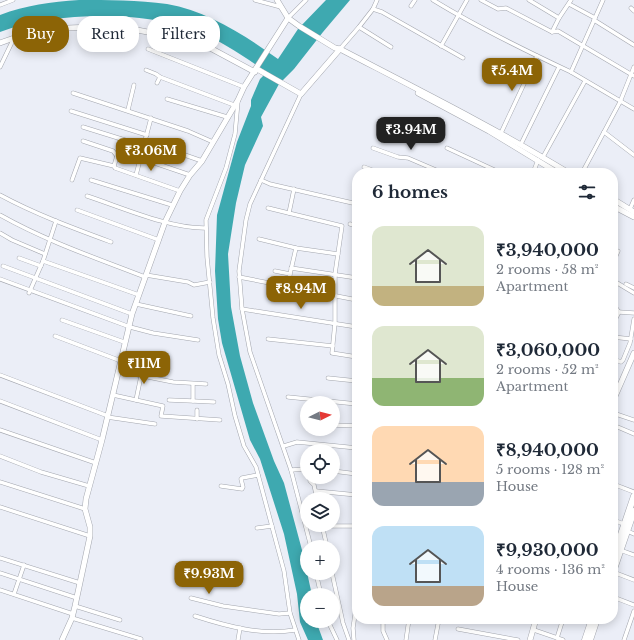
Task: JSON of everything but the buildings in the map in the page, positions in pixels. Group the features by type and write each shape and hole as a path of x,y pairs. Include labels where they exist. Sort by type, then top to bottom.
{"highway":[{"path":"618,553 618,541 634,496"},
{"path":"618,541 627,531 634,514"},
{"path":"585,640 590,624"},
{"path":"590,640 596,624"}],"street":[{"path":"0,4 13,0"},
{"path":"255,0 281,7"},
{"path":"277,0 288,18 328,44 521,144 552,168"},
{"path":"62,640 75,606 90,536 90,527 85,509 121,361 124,342 130,327 132,314 165,222 180,191 214,142 244,87 258,70 288,18 306,0"},
{"path":"308,540 292,470 256,371 247,339 239,277 246,220 250,204 301,94 338,49 360,28 373,9 377,0"},
{"path":"411,6 415,0"},
{"path":"433,0 458,16 570,72 634,109"},
{"path":"441,46 467,0"},
{"path":"481,0 498,9 506,8 552,32 558,31 632,75"},
{"path":"530,0 559,18"},
{"path":"570,72 603,0"},
{"path":"552,32 559,18 570,2 634,44"},
{"path":"373,9 382,12 463,58"},
{"path":"69,28 132,28 199,42 258,70 295,89 301,94"},
{"path":"360,28 391,47"},
{"path":"0,43 12,39"},
{"path":"0,67 12,42"},
{"path":"338,49 559,168"},
{"path":"156,52 244,87"},
{"path":"501,133 536,56"},
{"path":"521,144 559,67"},
{"path":"585,168 620,102 634,67"},
{"path":"146,70 160,77 234,105"},
{"path":"157,83 160,77"},
{"path":"535,168 585,81"},
{"path":"128,110 134,85"},
{"path":"73,92 188,131 214,142"},
{"path":"167,99 227,117"},
{"path":"238,100 235,134 226,168 207,213 206,228 210,282 219,355 244,446 256,467 284,571 290,613 298,640"},
{"path":"71,111 147,135"},
{"path":"136,175 151,118"},
{"path":"83,127 144,145 180,153 202,161"},
{"path":"604,132 634,155"},
{"path":"83,140 113,152 117,156 140,158 190,175"},
{"path":"373,148 398,157 408,158 431,168"},
{"path":"447,148 490,168"},
{"path":"114,166 117,156"},
{"path":"72,180 80,158 114,166 115,168 180,191"},
{"path":"91,180 172,205"},
{"path":"261,180 270,184 352,203"},
{"path":"289,213 294,190"},
{"path":"0,195 22,207 56,222 111,242"},
{"path":"87,196 165,222 194,228 206,228"},
{"path":"618,202 632,210 634,200"},
{"path":"268,208 342,226 335,274 335,323 332,353 352,356"},
{"path":"618,209 634,217"},
{"path":"77,210 159,240"},
{"path":"0,215 22,227 50,239 145,276 188,282 194,285 210,282"},
{"path":"30,292 43,261 56,222"},
{"path":"0,233 12,240 45,254"},
{"path":"259,240 296,248 338,254"},
{"path":"289,286 291,268 296,248"},
{"path":"19,258 41,266"},
{"path":"43,261 139,295"},
{"path":"4,266 132,314"},
{"path":"291,268 352,277"},
{"path":"274,271 290,274"},
{"path":"239,277 352,299"},
{"path":"0,279 30,292 130,327 198,340"},
{"path":"618,283 634,293"},
{"path":"626,284 634,288"},
{"path":"136,304 191,316"},
{"path":"242,309 352,326"},
{"path":"619,312 634,313"},
{"path":"618,360 622,361 632,342 634,319"},
{"path":"62,320 124,342"},
{"path":"55,336 121,361"},
{"path":"618,338 632,342"},
{"path":"268,339 333,346"},
{"path":"619,387 634,353"},
{"path":"118,371 193,384 206,384"},
{"path":"0,375 107,416 155,424"},
{"path":"136,400 141,376"},
{"path":"328,378 352,380"},
{"path":"193,384 193,401"},
{"path":"113,395 163,406 161,416 220,420"},
{"path":"288,397 352,403"},
{"path":"169,400 214,402"},
{"path":"0,401 102,440"},
{"path":"197,410 197,419"},
{"path":"618,415 634,420"},
{"path":"340,425 352,426"},
{"path":"618,427 634,434"},
{"path":"0,430 96,463"},
{"path":"284,446 297,442 352,448"},
{"path":"0,456 41,472 90,486"},
{"path":"292,470 300,469"},
{"path":"340,472 352,473"},
{"path":"221,486 242,489 242,478 258,475"},
{"path":"0,482 85,509"},
{"path":"313,484 316,491 352,495"},
{"path":"618,486 634,492"},
{"path":"0,507 90,536"},
{"path":"618,522 624,524"},
{"path":"257,528 272,526"},
{"path":"340,526 352,526"},
{"path":"627,531 634,534"},
{"path":"619,549 634,555"},
{"path":"0,558 80,583"},
{"path":"14,594 24,565"},
{"path":"0,573 77,598"},
{"path":"618,574 634,580"},
{"path":"334,580 343,623 349,640"},
{"path":"0,590 141,639"},
{"path":"192,598 223,606 278,614 290,613"},
{"path":"618,599 634,606"},
{"path":"75,606 120,620"},
{"path":"624,640 634,611"},
{"path":"195,616 219,624 240,628 284,632 295,630"},
{"path":"354,624 354,640"},
{"path":"383,624 383,630 387,640"},
{"path":"406,640 408,624"},
{"path":"436,640 438,624"},
{"path":"530,640 534,630 534,624"},
{"path":"556,638 561,624"},
{"path":"238,640 240,628"},
{"path":"331,628 337,640"},
{"path":"458,629 518,640"},
{"path":"534,630 563,640"}],"water":[{"path":"79,0 112,0 167,4 182,7 206,16 147,16 147,19 139,18 139,16 69,17 69,16 12,16 12,28 0,32 0,15 39,4"},
{"path":"326,0 350,0 294,69 279,84 261,117 263,126 245,165 236,203 228,254 231,307 240,356 253,403 274,461 284,483 300,543 300,580 309,580 310,588 300,588 300,622 297,594 284,534 260,459 250,440 222,343 218,319 215,271 217,215 237,142 251,106 251,100 260,79 267,72 220,42 220,22 252,41 278,59 298,29"},
{"path":"303,628 319,628 323,640 308,640"}]}
